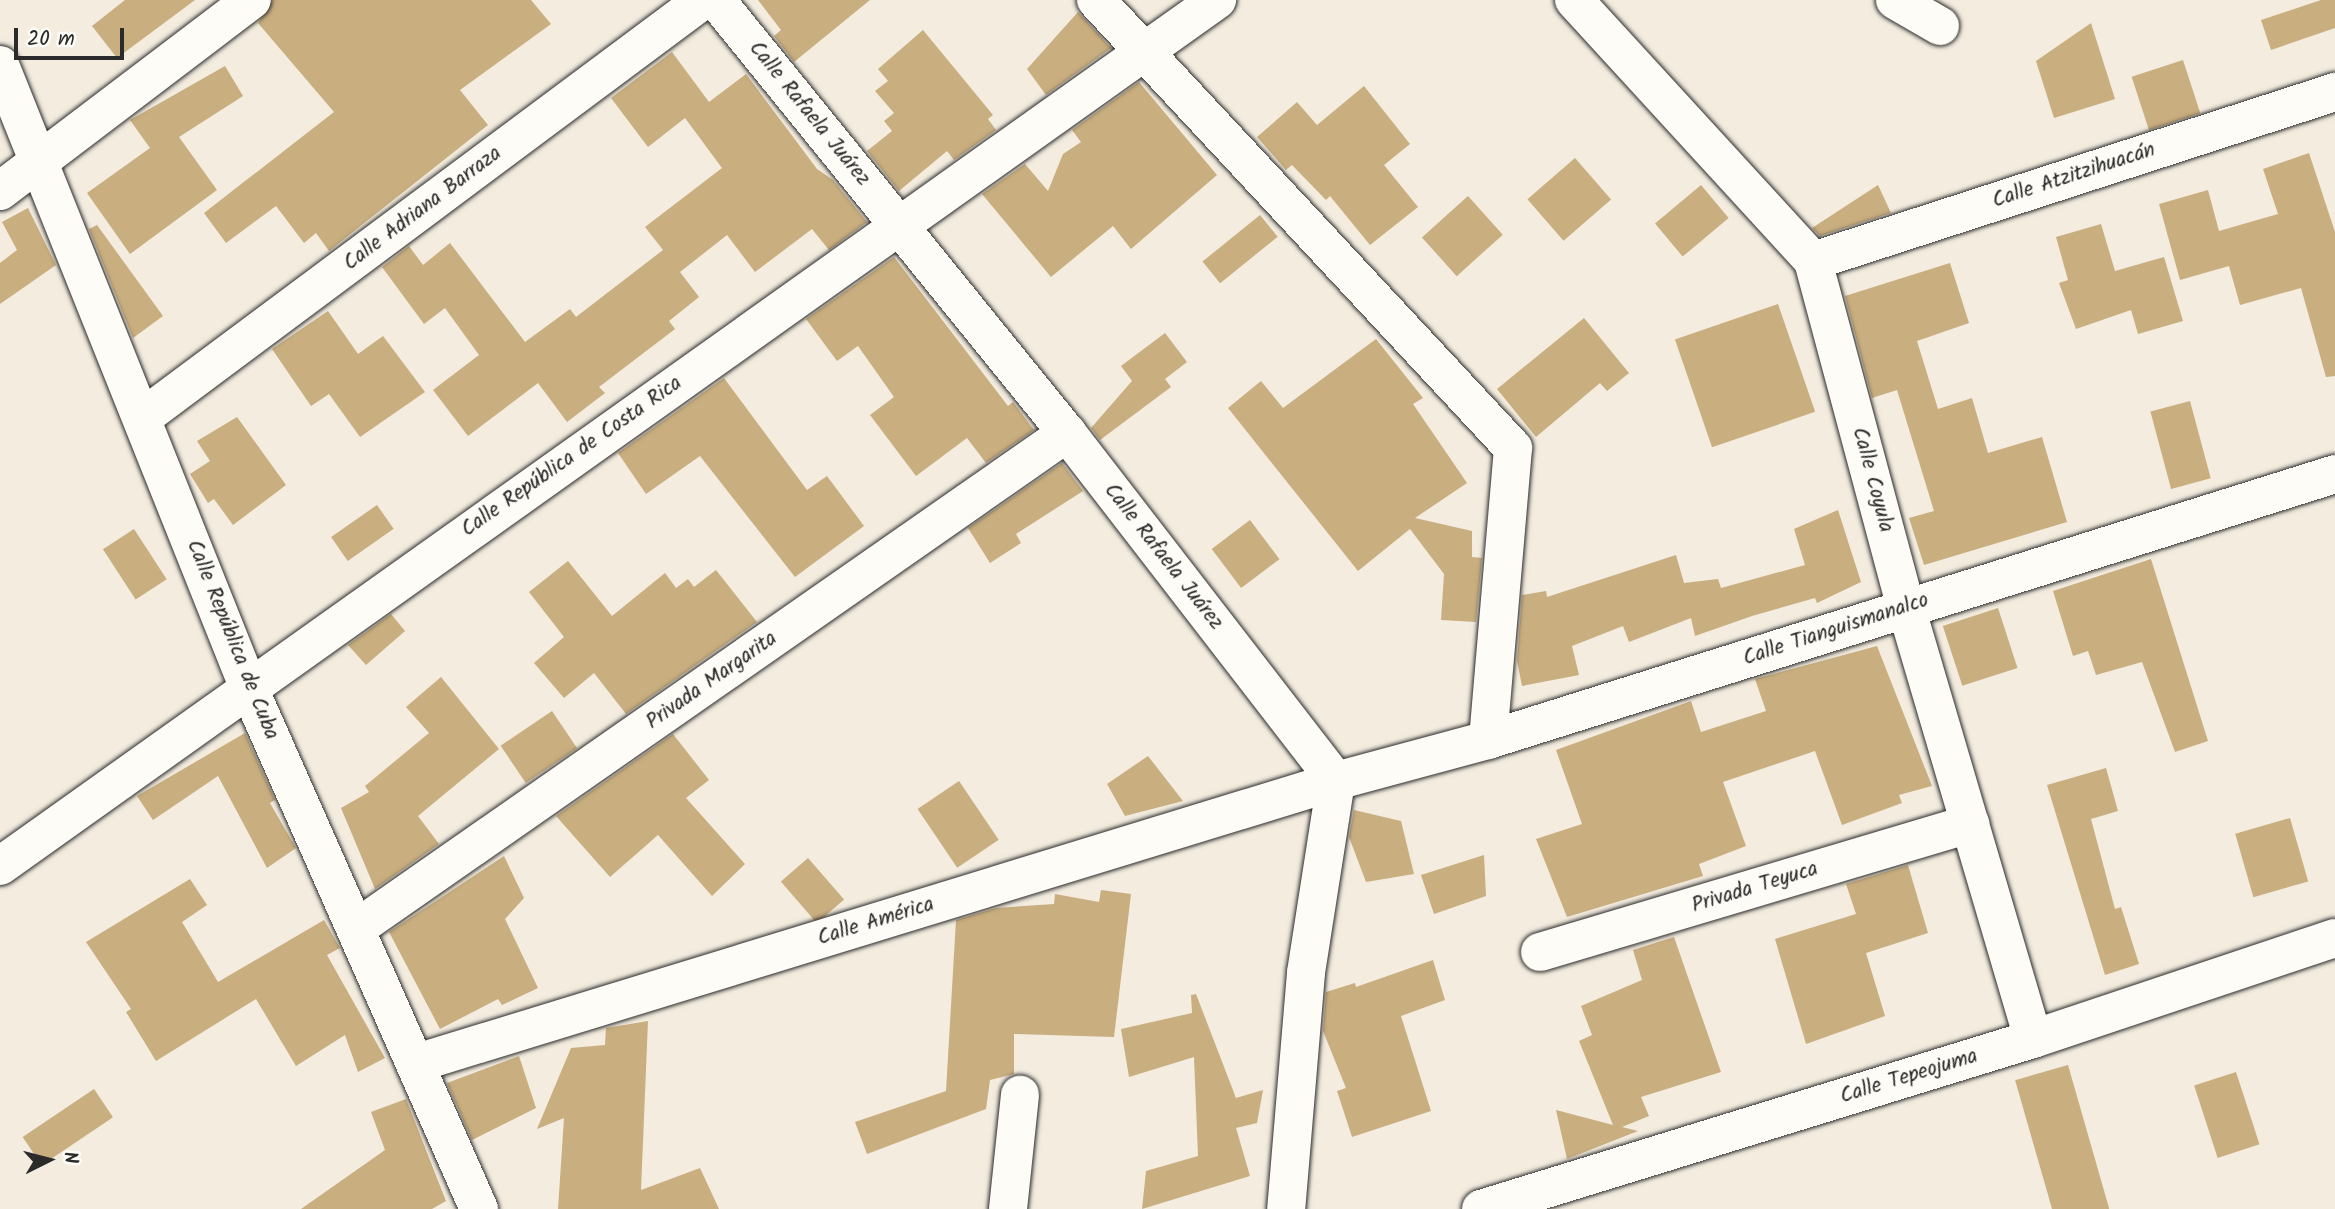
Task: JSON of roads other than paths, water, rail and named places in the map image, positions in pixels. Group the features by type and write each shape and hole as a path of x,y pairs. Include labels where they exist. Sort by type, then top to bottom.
{"street":[{"path":"0,191 252,0"},
{"name":"Calle Adriana Barraza","path":"142,418 703,0"},
{"name":"Calle Rafaela Juárez","path":"716,0 1067,433 1336,781"},
{"path":"1096,0 1513,448 1489,740"},
{"name":"Calle República de Costa Rica","path":"0,866 248,686 900,224 1148,54 1217,0"},
{"name":"Calle Coyula","path":"1574,0 1813,261 1906,607 2033,1039"},
{"path":"1895,0 1940,26"},
{"name":"Calle República de Cuba","path":"0,65 41,162 248,686 417,1063 479,1209"},
{"name":"Calle Atzitzihuacán","path":"1813,261 2335,92"},
{"name":"Privada Margarita","path":"357,928 1067,433"},
{"name":"Calle Tianguismanalco","path":"1336,781 1489,740 2335,474"},
{"path":"1286,1209 1306,974 1336,781"},
{"name":"Calle América","path":"417,1063 1336,781"},
{"name":"Privada Teyuca","path":"1540,952 1970,824"},
{"name":"Calle Tepeojuma","path":"1481,1209 2033,1039 2335,938"},
{"path":"1008,1209 1020,1095"}]}
